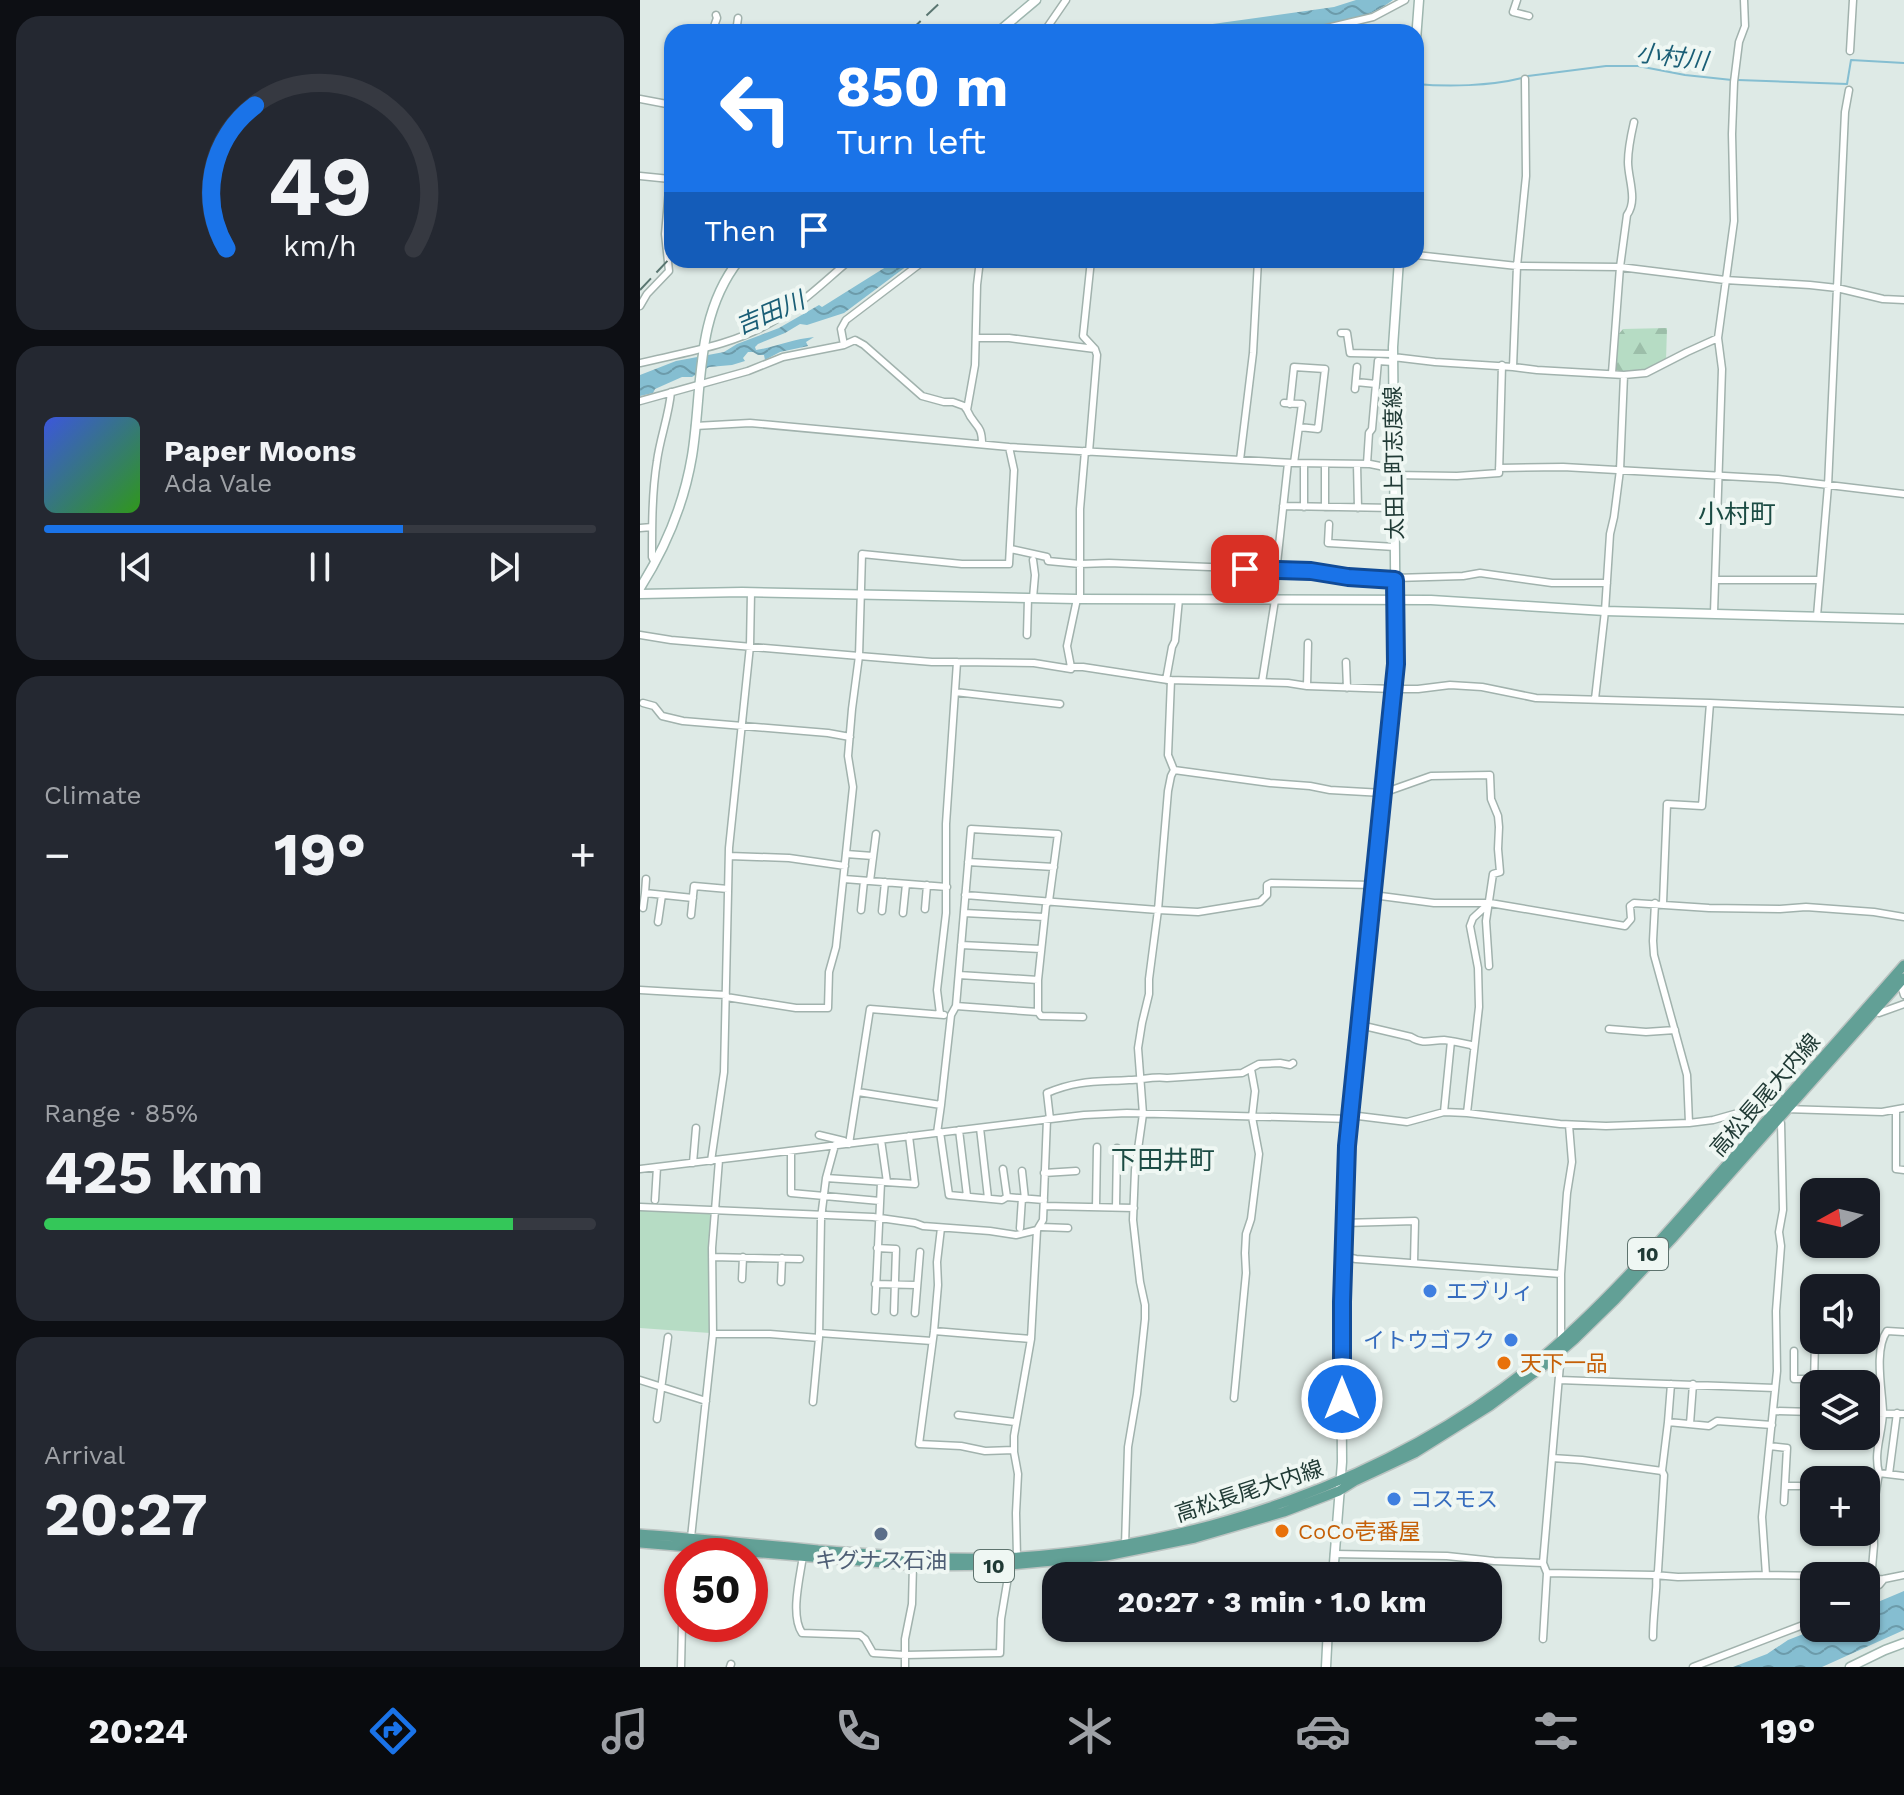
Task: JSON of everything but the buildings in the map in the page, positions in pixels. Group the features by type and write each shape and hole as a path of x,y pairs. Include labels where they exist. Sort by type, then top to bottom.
{"main road":[{"name":"高松長尾大内線","path":"1780,1113 1904,965"},
{"name":"高松長尾大内線","path":"804,1552 913,1565 1014,1561 1125,1549 1340,1486 1415,1453 1490,1406 1561,1352 1616,1299 1656,1250 1902,980"},
{"name":"高松長尾大内線","path":"1340,1486 1486,1399 1531,1366 1562,1341 1656,1250"},
{"name":"高松長尾大内線","path":"640,1534 664,1540"},
{"name":"高松長尾大内線","path":"640,1543 664,1545"},
{"name":"高松長尾大内線","path":"768,1550 1014,1561"}],"street":[{"path":"1008,24 1036,0"},
{"path":"1050,24 1066,0"},
{"path":"1349,24 1373,17 1405,0"},
{"path":"1417,24 1419,0"},
{"path":"1517,0 1513,12 1529,16"},
{"path":"1714,613 1722,369 1718,338 1734,221 1732,134 1739,42 1745,26 1744,0"},
{"path":"1850,51 1853,0"},
{"path":"715,24 716,15"},
{"path":"737,24 738,18"},
{"path":"1513,367 1517,266 1526,176 1525,79"},
{"path":"1817,616 1828,486 1845,112 1849,90"},
{"path":"640,99 664,104"},
{"path":"1612,373 1620,267 1627,215 1631,210 1628,162 1634,122"},
{"path":"640,176 664,178"},
{"path":"1424,256 1517,266 1620,267 1725,280 1837,288 1883,299 1904,300"},
{"path":"640,306 669,268"},
{"path":"640,588 678,513 692,455 703,349 710,317 732,268"},
{"path":"640,363 734,340 776,320 840,268"},
{"path":"844,345 841,329 846,320 914,268"},
{"path":"979,268 975,365 967,410 969,417 980,428 982,444"},
{"path":"1090,268 1083,336 1097,355 1080,509 1078,599 1067,646 1071,667 1168,680 1393,689 1450,685 1482,687 1536,698 1904,711"},
{"path":"1240,460 1253,353 1258,268"},
{"name":"太田上町志度線","path":"1334,1562 1342,1462 1343,1256 1350,1117 1396,664 1393,358 1399,268"},
{"path":"1341,333 1347,333 1350,353 1624,375 1654,370 1718,338"},
{"path":"977,338 1009,338 1095,349"},
{"path":"640,401 748,371 795,353 844,345 855,340 922,396 959,404 967,410"},
{"path":"1367,464 1378,361 1393,358"},
{"path":"695,426 750,423 1009,447 1304,464 1367,464 1380,466 1393,474 1457,476 1499,473 1502,365"},
{"path":"1262,682 1283,506 1302,404 1287,403 1294,367 1325,369 1318,429 1299,427"},
{"path":"1357,367 1356,386 1376,384"},
{"path":"1595,699 1610,534 1620,470 1624,375"},
{"path":"655,563 652,557 652,527 656,465 671,392"},
{"path":"640,990 726,996 796,1008 828,1008 829,972 836,947 853,787 848,756 859,656 862,554 962,564 1009,564 1014,470 1009,447"},
{"path":"1304,464 1304,507"},
{"path":"1325,464 1325,507"},
{"path":"1357,464 1358,508"},
{"path":"1499,468 1563,467 1778,479 1904,494"},
{"path":"1283,506 1394,508"},
{"path":"1329,524 1328,543 1395,547"},
{"path":"640,528 652,527"},
{"path":"1011,549 1047,557 1048,561 1080,564 1311,571 1348,577 1395,579 1480,573 1552,583 1607,583"},
{"path":"1027,635 1035,575 1033,560"},
{"path":"1715,580 1820,580"},
{"path":"711,1161 724,1072 729,856 750,646 751,592"},
{"path":"640,594 751,592 1078,599 1453,601 1605,611 1904,619"},
{"path":"1125,1549 1128,1447 1145,1319 1134,1208 1135,1170 1143,1114 1138,1048 1149,994 1168,791 1174,770 1168,755 1168,680 1179,599"},
{"path":"640,635 932,662 1026,662 1071,669"},
{"path":"1307,686 1308,643"},
{"path":"940,1014 937,990 946,913 946,824 957,662"},
{"path":"1346,662 1347,688"},
{"path":"955,692 1060,704"},
{"path":"643,703 654,706 662,716 683,721 850,737"},
{"path":"1689,1123 1687,1075 1654,955 1653,941 1667,804 1702,806 1710,703"},
{"path":"1174,770 1330,790 1383,793 1431,776 1490,775 1491,799 1498,816 1500,872 1493,874 1487,905 1485,934 1489,966"},
{"path":"1038,1012 1044,917 1058,834 971,829 956,1006 951,1015 939,1133 949,1195 1134,1208"},
{"path":"861,910 876,834"},
{"path":"846,854 873,856"},
{"path":"729,856 789,858 845,866"},
{"path":"968,862 1054,867"},
{"path":"643,908 646,879"},
{"path":"844,879 947,887"},
{"path":"882,911 885,882"},
{"path":"965,895 1198,912 1260,902 1265,899 1267,885 1271,883 1374,885"},
{"path":"903,913 906,884"},
{"path":"925,909 927,885"},
{"path":"691,915 694,886 728,889"},
{"path":"645,893 693,898"},
{"path":"658,922 662,895"},
{"path":"1373,895 1434,903 1487,905 1625,926 1631,919 1631,904 1659,903 1709,908 1806,907 1904,917"},
{"path":"1467,1113 1479,992 1470,926 1473,918 1487,905"},
{"path":"964,913 1044,917"},
{"path":"961,945 1041,949"},
{"path":"959,975 1038,980"},
{"path":"1902,980 1904,995"},
{"path":"1875,1010 1879,1013 1904,1004"},
{"path":"956,1006 1038,1012 1041,1016 1083,1017"},
{"path":"849,1144 870,1009 951,1015"},
{"path":"1360,1025 1417,1041 1451,1041 1471,1045 1475,1050"},
{"path":"1609,1029 1646,1032 1675,1030"},
{"path":"1444,1112 1451,1041"},
{"path":"804,1552 796,1616 802,1633 860,1635 873,1653 1000,1653 1001,1619 1014,1561 1018,1474 1014,1450 1015,1422 1031,1339 1039,1228 1043,1220 1047,1093 1068,1084 1242,1073 1259,1064 1293,1063"},
{"path":"1234,1398 1246,1273 1246,1234 1259,1161 1252,1117 1255,1091 1251,1069"},
{"path":"858,1092 941,1105"},
{"path":"640,1169 1084,1115 1350,1117 1407,1122 1444,1112 1606,1126 1689,1123 1745,1111 1882,1112 1904,1108"},
{"path":"1896,1110 1900,1143 1896,1169 1904,1170"},
{"path":"1766,1575 1762,1517 1774,1411 1779,1232 1783,1199 1780,1113"},
{"path":"1543,1639 1547,1573 1543,1563 1562,1341 1561,1274 1572,1162 1569,1125"},
{"path":"693,1163 696,1128"},
{"path":"980,1128 988,1198"},
{"path":"959,1130 967,1196"},
{"path":"819,1135 849,1144"},
{"path":"826,1178 915,1184 909,1136"},
{"path":"875,1311 880,1201 884,1182 881,1140"},
{"path":"813,1402 819,1335 822,1214 826,1178 835,1145"},
{"path":"1096,1207 1097,1147"},
{"path":"1116,1207 1117,1148"},
{"path":"791,1151 791,1193 880,1201"},
{"path":"692,1538 713,1334 712,1257 719,1160"},
{"path":"655,1200 657,1167"},
{"path":"1003,1169 1007,1197"},
{"path":"1020,1228 1024,1198 1022,1171"},
{"path":"1044,1173 1076,1171"},
{"path":"640,1207 879,1218 923,1226 1016,1235 1039,1228 1068,1228"},
{"path":"1344,1223 1415,1221 1414,1263"},
{"path":"941,1228 934,1331 919,1444 961,1446 985,1451 1014,1450"},
{"path":"877,1248 896,1249 894,1312"},
{"path":"915,1313 920,1252"},
{"path":"1343,1256 1561,1274"},
{"path":"712,1257 800,1259"},
{"path":"742,1279 743,1257"},
{"path":"781,1282 782,1258"},
{"path":"875,1284 916,1285"},
{"path":"934,1331 1031,1339"},
{"path":"1877,1466 1883,1413 1880,1375 1882,1338 1887,1331 1904,1332"},
{"path":"713,1334 932,1341"},
{"path":"657,1419 668,1337"},
{"path":"1794,1351 1794,1379 1800,1380"},
{"path":"640,1380 706,1401"},
{"path":"1559,1380 1775,1388"},
{"path":"1653,1637 1662,1471 1671,1384"},
{"path":"1690,1424 1693,1384"},
{"path":"1774,1411 1800,1410"},
{"path":"1880,1413 1901,1414 1889,1474"},
{"path":"958,1415 1015,1422"},
{"path":"1668,1422 1709,1426 1717,1421 1772,1425"},
{"path":"1770,1446 1787,1448 1784,1502"},
{"path":"1552,1458 1662,1471"},
{"path":"1880,1473 1904,1476"},
{"path":"1785,1486 1799,1486"},
{"path":"1334,1554 1447,1556 1543,1563"},
{"path":"905,1667 913,1565"},
{"path":"1547,1573 1678,1577 1800,1576"},
{"path":"1880,1579 1904,1575"},
{"path":"1880,1584 1884,1579"},
{"path":"1693,1667 1800,1626"},
{"path":"681,1667 682,1642"},
{"path":"1326,1667 1327,1642"},
{"path":"1850,1667 1904,1643"}],"green space":[{"path":"1667,328 1666,360 1642,371 1614,370 1617,336 1623,329"},
{"path":"640,1206 712,1211 708,1251 710,1333 640,1328"}],"water":[{"path":"1356,0 1393,0 1369,14 1337,24 1212,24 1334,7"},
{"path":"884,268 904,268 844,313 807,325 800,324 755,347 756,350 814,337 806,342 808,346 780,352 765,360 764,355 748,352 743,358 745,361 709,367 692,377 682,377 655,389 653,393 640,396 640,375 676,361 724,352 779,328 819,305 822,307"},
{"path":"1904,1591 1904,1630 1880,1641 1880,1601"},
{"path":"1800,1635 1800,1642 1877,1642 1822,1667 1733,1667 1767,1654"}],"waterway":[{"name":"小村川","path":"1738,80 1847,84 1851,60 1904,63"},
{"name":"小村川","path":"1528,76 1606,66 1638,66 1732,80"},
{"name":"小村川","path":"1424,84 1469,85 1522,78"}],"railway":[{"path":"918,24 943,0"},
{"path":"640,290 664,264"}],"place":[{"name":"エブリィ","path":"1430,1291"},
{"name":"イトウゴフク","path":"1511,1340"},
{"name":"天下一品","path":"1504,1363"},
{"name":"コスモス","path":"1394,1499"},
{"name":"CoCo壱番屋","path":"1282,1531"},
{"name":"キグナス石油","path":"881,1534"}],"district":[{"name":"小村町","path":"1737,514"},
{"name":"下田井町","path":"1163,1160"}],"route":[{"path":"1245,569 1311,571 1395,580 1396,664 1347,1146 1342,1399"}],"water label":[{"name":"吉田川","path":"770,313"}]}
